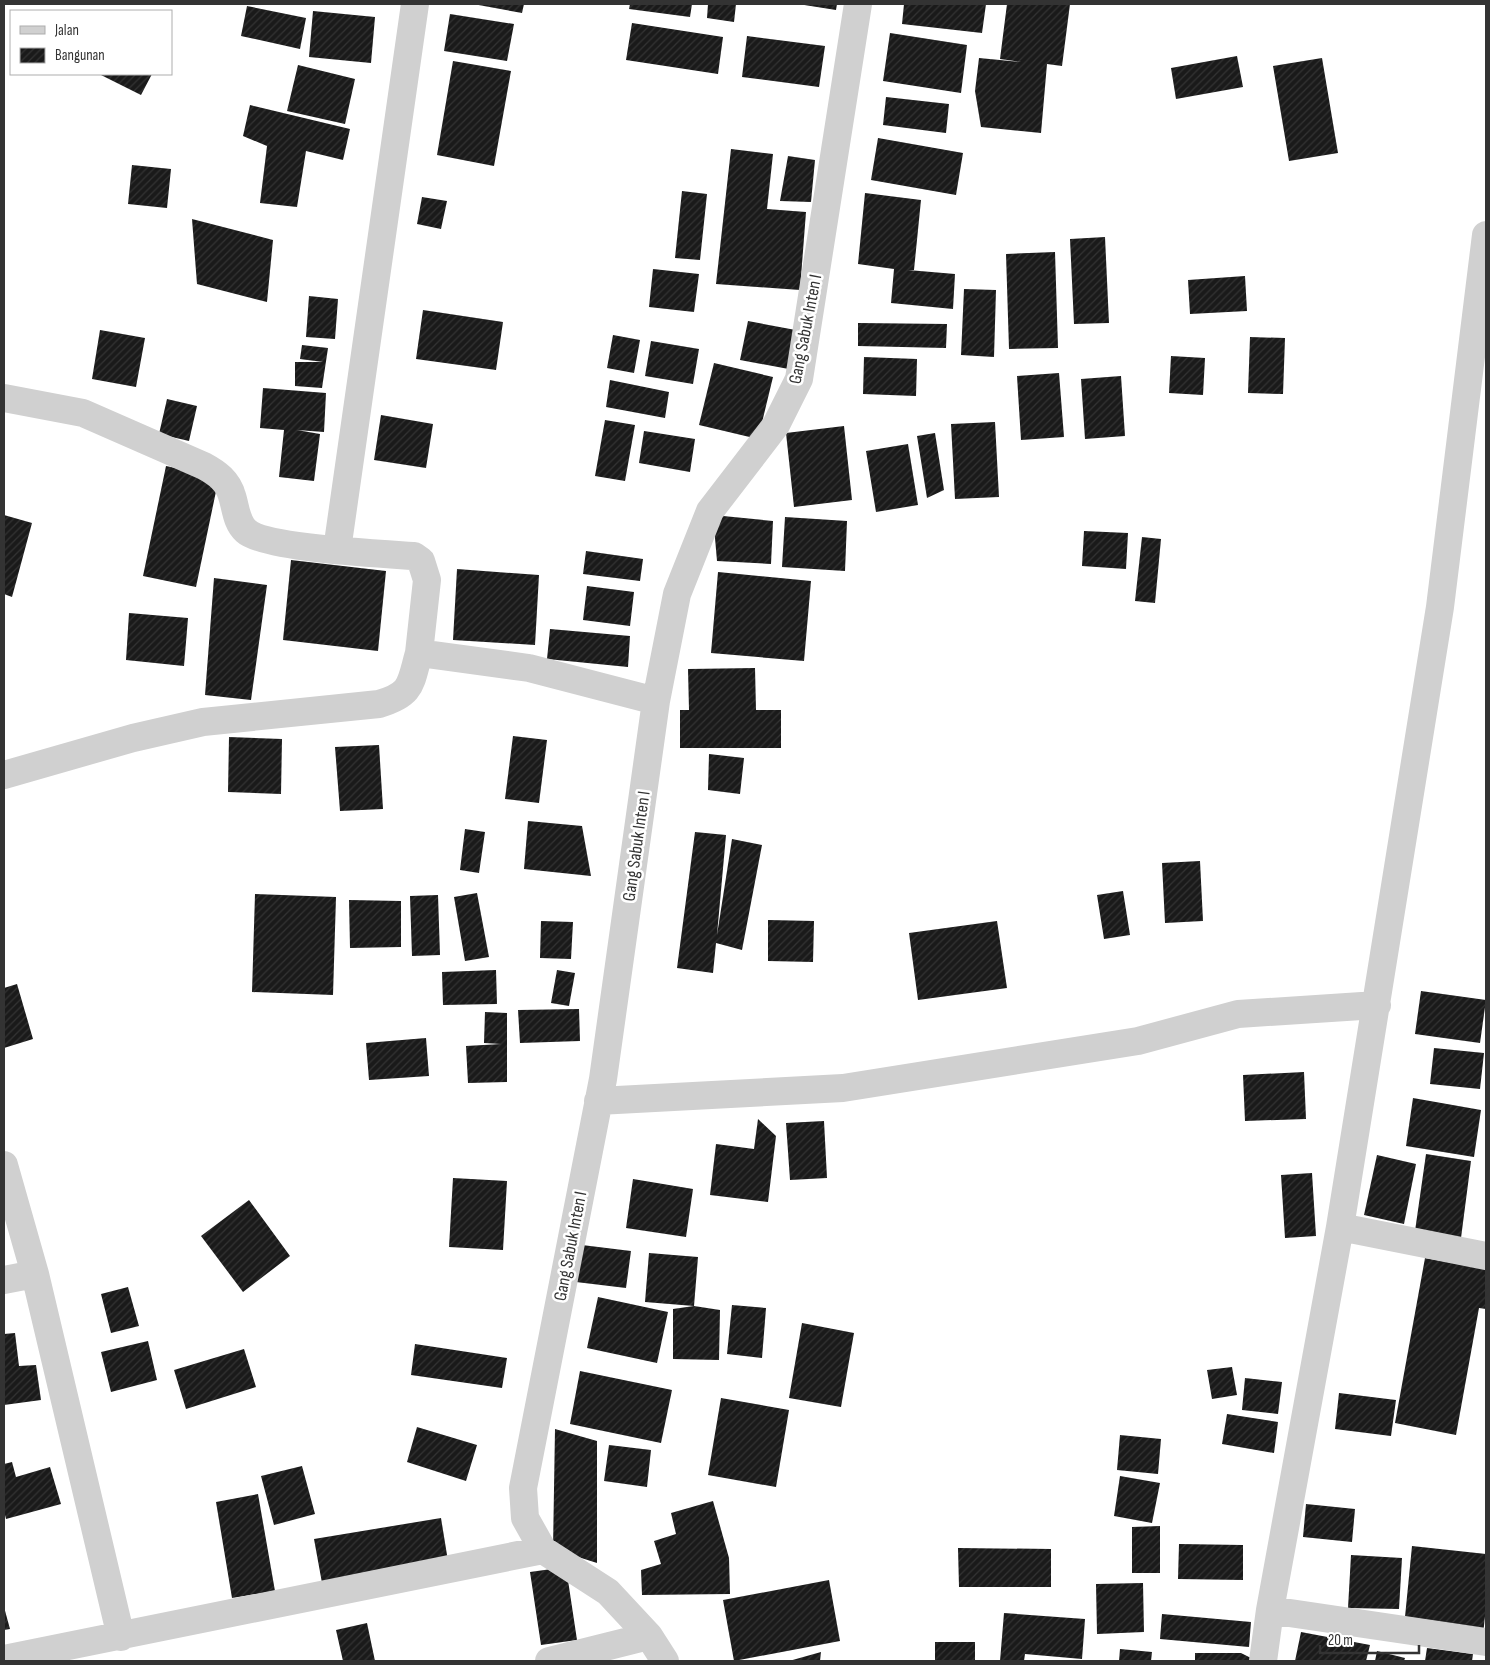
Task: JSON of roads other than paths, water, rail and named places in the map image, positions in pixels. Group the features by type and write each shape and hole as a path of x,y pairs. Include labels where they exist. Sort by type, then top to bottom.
{"street":[{"path":"337,550 415,4"},
{"name":"Gang Sabuk Inten I","path":"665,1661 649,1636 608,1592 543,1550 525,1518 523,1488 598,1101 656,701 677,594 710,511 776,425 799,379 858,4"},
{"path":"1263,1661 1270,1610 1340,1227 1440,607 1486,235"},
{"path":"4,398 83,414 204,466 218,474 226,484 232,495 237,516 244,530 256,539 337,550 414,556 421,561 427,580 419,653 408,689 396,699 379,704 203,722 133,738 4,775"},
{"path":"419,653 529,668 656,701"},
{"path":"598,1101 843,1088 1138,1041 1238,1014 1377,1005"},
{"path":"4,1165 35,1274 121,1637"},
{"path":"1340,1227 1486,1256"},
{"path":"4,1280 35,1274"},
{"path":"4,1660 62,1646 121,1637 543,1550"},
{"path":"1270,1610 1486,1642"},
{"path":"549,1661 649,1636"}]}
